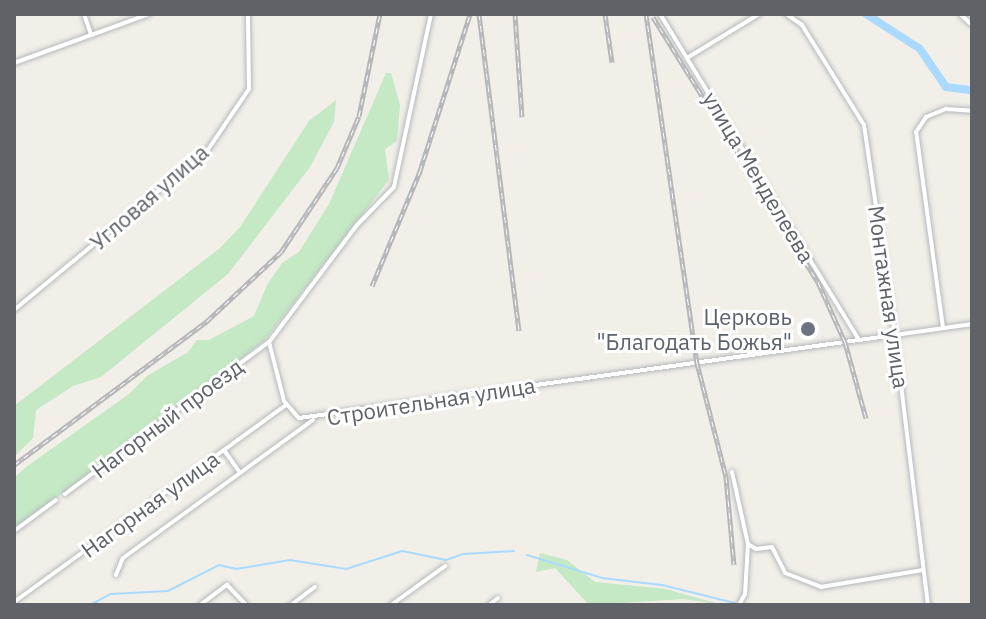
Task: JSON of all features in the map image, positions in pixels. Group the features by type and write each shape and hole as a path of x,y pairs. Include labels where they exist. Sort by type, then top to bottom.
{"street":[{"path":"84,14 91,35"},
{"path":"14,63 149,14"},
{"name":"Угловая улица","path":"14,310 207,151 249,89 248,14"},
{"path":"286,405 269,342 357,225 394,187 431,14"},
{"name":"улица Менделеева","path":"660,14 859,340"},
{"path":"687,58 759,14"},
{"name":"Монтажная улица","path":"786,14 802,25 864,125 895,335 928,605"},
{"path":"960,14 972,25"},
{"path":"943,328 916,132 926,117 946,109 972,111"},
{"name":"Строительная улица","path":"286,405 299,418 315,419 972,324"},
{"name":"Нагорный проезд","path":"65,494 269,342"},
{"name":"Нагорная улица","path":"14,602 286,405"},
{"path":"116,575 123,558 315,419"},
{"path":"224,450 240,473"},
{"path":"732,472 748,544 745,594 739,605"},
{"path":"14,531 56,500"},
{"path":"748,544 756,549 772,547 785,573 821,587 923,570"},
{"path":"391,605 445,566"},
{"path":"200,605 227,585 246,605"},
{"path":"291,605 315,587"},
{"path":"491,605 498,598"}],"green space":[{"path":"386,73 391,73 400,105 397,141 385,149 389,180 264,341 14,530 14,478 26,467 129,394 147,376 188,352 197,340 209,340 254,316 267,285 282,263 299,252 329,204"},
{"path":"336,100 334,122 310,167 228,274 101,377 73,386 36,410 33,438 14,457 14,406 220,248 240,227 309,121"},
{"path":"540,553 567,560 595,582 666,589 722,605 684,599 589,605 555,568 536,572"}],"waterway":[{"path":"866,14 920,49 946,87 972,90"},
{"path":"90,605 111,594 168,591 219,565 236,569 290,560 346,569 402,551 446,560 463,554 514,551"},
{"path":"527,555 602,578 662,585 735,603"}],"railway":[{"path":"14,465 207,321 281,252 337,168 359,116 380,14"},
{"path":"372,286 420,171 470,14"},
{"path":"479,14 519,330"},
{"path":"515,14 522,117"},
{"path":"605,14 612,62"},
{"path":"646,14 697,363 726,477 734,565"},
{"path":"653,17 818,282 845,342 866,418"}],"place":[{"name":"Церковь \"Благодать Божья\"","path":"808,329"}]}
